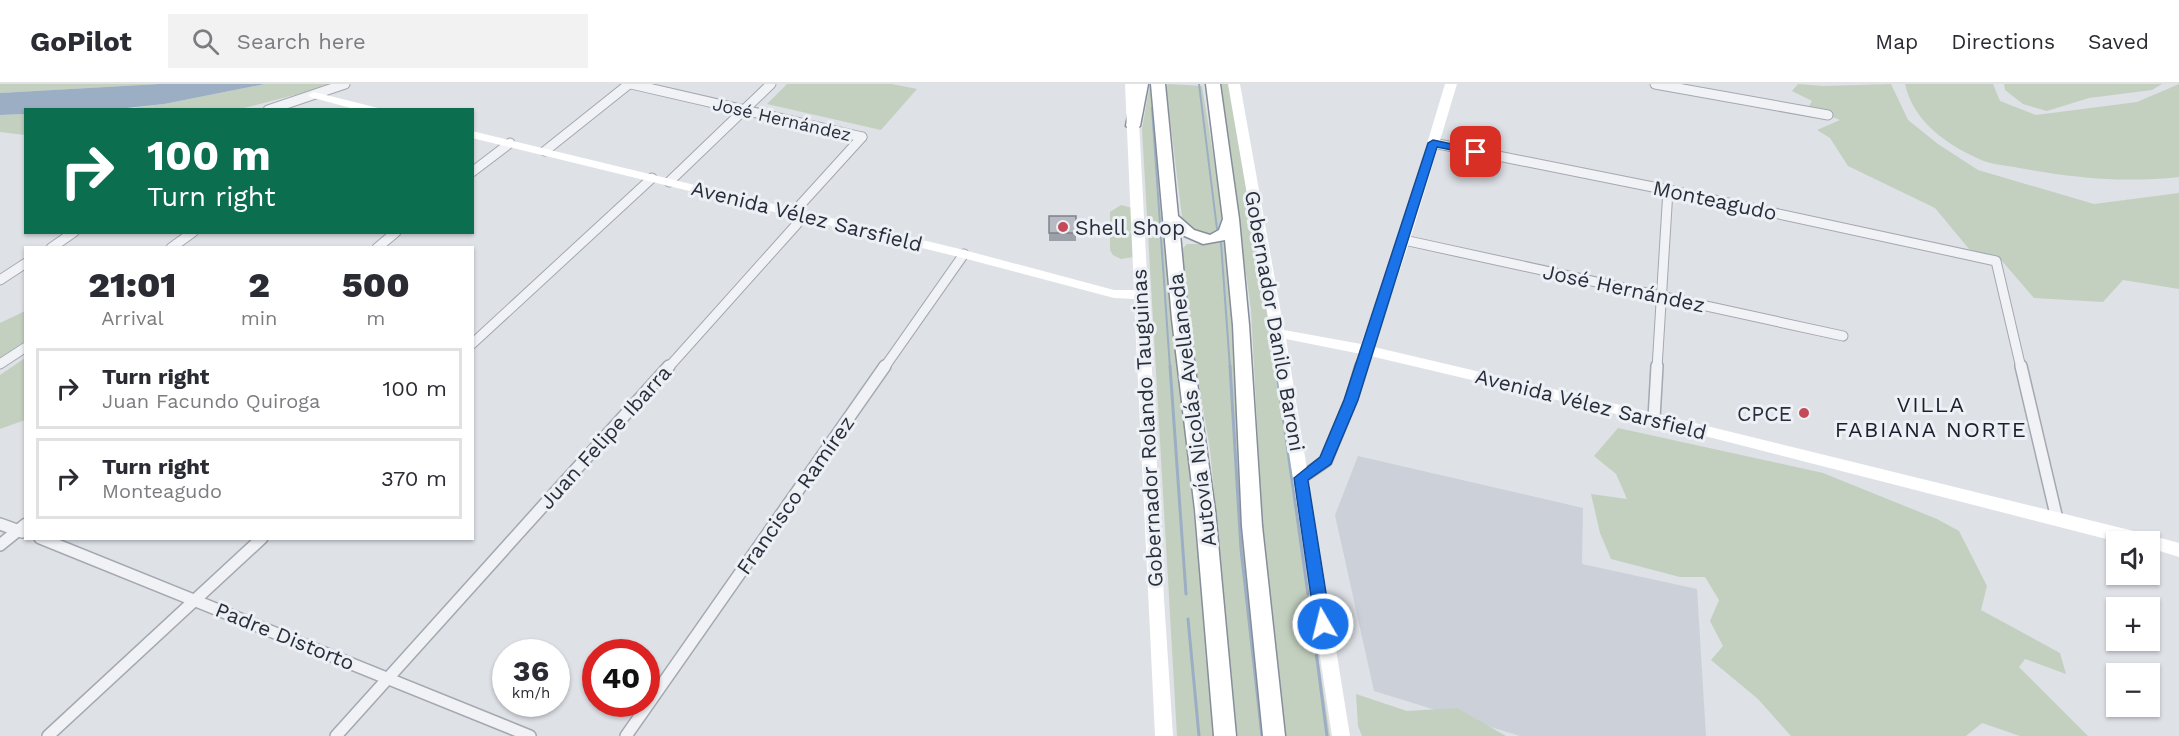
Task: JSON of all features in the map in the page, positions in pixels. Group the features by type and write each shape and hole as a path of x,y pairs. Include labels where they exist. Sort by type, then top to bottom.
{"highway":[{"path":"1133,126 1141,84"},
{"name":"Autovía Nicolás Avellaneda","path":"1160,87 1169,216 1205,510 1225,736"},
{"path":"1211,88 1231,219 1241,325 1252,526 1274,736"},
{"path":"1169,216 1191,235 1209,240 1226,233 1231,219"}],"street":[{"path":"272,108 345,84"},
{"path":"545,151 630,84"},
{"name":"José Hernández","path":"630,84 862,137"},
{"path":"669,182 771,84"},
{"name":"Gobernador Rolando Tauguinas","path":"1131,84 1155,599 1164,736"},
{"name":"Gobernador Danilo Baroni","path":"1234,84 1278,334 1341,736"},
{"path":"1301,478 1326,461 1351,400 1404,240 1451,84"},
{"path":"1655,84 1828,115"},
{"path":"314,95 366,108"},
{"name":"Avenida Vélez Sarsfield","path":"474,134 964,254 1114,294 1141,295"},
{"name":"Juan Felipe Ibarra","path":"336,736 796,224 793,213 862,137"},
{"path":"474,170 510,143"},
{"name":"Monteagudo","path":"1433,143 1668,190 1996,261 2057,519"},
{"path":"474,342 652,178"},
{"path":"1654,418 1668,190"},
{"path":"54,246 71,234"},
{"path":"174,246 191,234"},
{"path":"379,246 394,234"},
{"name":"José Hernández","path":"1404,240 1843,336"},
{"name":"Francisco Ramírez","path":"626,736 964,254"},
{"path":"0,280 24,264"},
{"name":"Avenida Vélez Sarsfield","path":"1278,334 1302,336 1366,350 1654,418 2106,531"},
{"path":"0,364 24,348"},
{"path":"0,524 23,529"},
{"path":"0,544 23,529"},
{"name":"Padre Distorto","path":"45,540 530,736"},
{"path":"48,736 260,540"},
{"name":"Avenida Vélez Sarsfield","path":"2160,545 2179,550"}],"shaded area":[{"path":"1358,456 1583,508 1582,564 1697,589 1706,736 1520,736 1374,691 1335,515"}],"green space":[{"path":"0,84 159,84 0,93"},
{"path":"265,84 337,84 244,108 133,108"},
{"path":"787,84 892,84 917,89 881,130 767,104"},
{"path":"1150,84 1153,84 1214,736 1177,736 1142,129"},
{"path":"1168,84 1202,86 1224,221 1220,230 1210,234 1202,234 1183,225 1166,87"},
{"path":"1220,84 1229,84 1259,261 1330,736 1286,736 1263,538 1251,310"},
{"path":"1798,84 1824,86 1891,84 1908,120 1938,144 1978,170 2094,204 2179,193 2179,289 2123,280 2103,302 2034,298 2002,261 1969,249 1935,208 1848,166 1830,138 1817,130 1840,120 1808,108 1812,101 1792,91"},
{"path":"1905,84 1993,84 2000,101 2036,115 2137,102 2179,84 2179,177 2138,180 2079,177 1984,161 1955,146 1933,130 1915,109"},
{"path":"2004,84 2162,84 2152,90 2089,98 2047,111 2023,104 2005,90"},
{"path":"24,114 24,135 0,132 0,115"},
{"path":"1121,205 1132,208 1133,257 1121,259 1113,255 1110,250 1110,212"},
{"path":"1225,238 1236,358 1242,519 1264,736 1237,736 1210,449 1192,344 1181,250 1187,244 1212,244"},
{"path":"24,311 24,342 0,358 0,323"},
{"path":"24,359 24,420 0,429 0,375"},
{"path":"1618,428 1823,473 1937,519 1959,531 1987,586 1981,610 2060,653 2066,674 2025,659 2019,667 2088,736 2020,736 1982,723 1966,736 1791,736 1758,699 1711,660 1723,646 1710,621 1719,600 1705,577 1680,577 1611,559 1600,533 1591,494 1627,499 1616,474 1594,456"},
{"path":"1356,694 1407,711 1457,708 1506,736 1362,736 1358,726"}],"water":[{"path":"159,84 265,84 164,104 126,108 24,108 24,114 0,115 0,93"}],"building":[{"path":"1049,216 1076,216 1076,233 1049,233"}],"waterway":[{"path":"1199,84 1217,229"},
{"path":"1152,108 1170,368"},
{"path":"1221,243 1230,368"},
{"path":"1272,338 1276,368"},
{"path":"1170,366 1186,594"},
{"path":"1230,366 1241,549 1262,736"},
{"path":"1276,366 1308,594"},
{"path":"1310,605 1327,736"},
{"path":"1188,619 1199,736"}],"place":[{"name":"Shell Shop","path":"1063,227"},
{"name":"CPCE","path":"1804,413"}],"district":[{"name":"VILLA FABIANA NORTE","path":"1931,416"}],"route":[{"path":"1323,624 1301,478 1326,461 1351,400 1404,240 1433,143 1476,152"}]}
